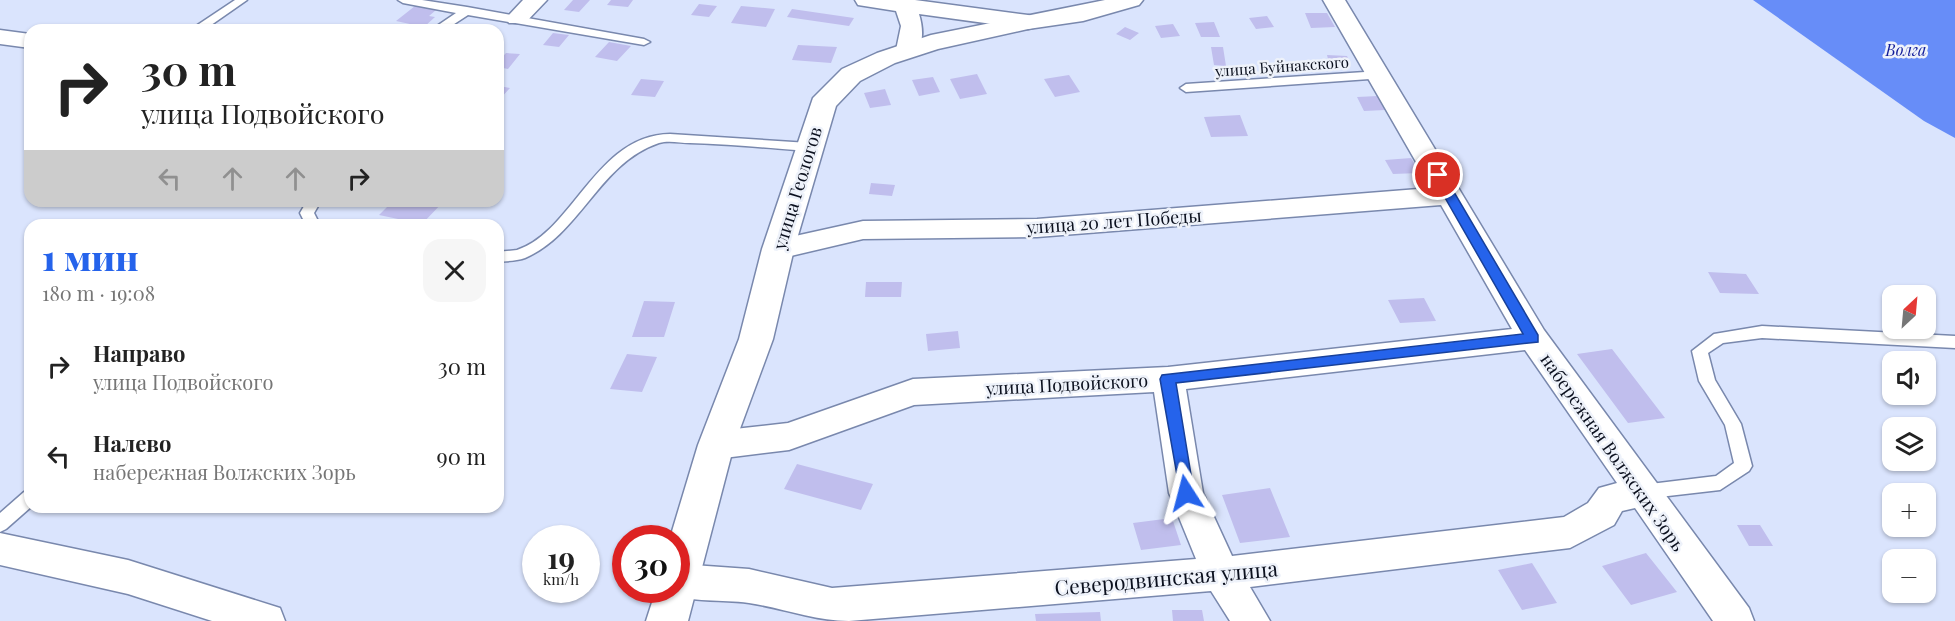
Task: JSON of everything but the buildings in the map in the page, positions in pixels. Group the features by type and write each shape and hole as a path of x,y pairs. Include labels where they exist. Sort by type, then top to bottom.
{"street":[{"path":"517,18 537,0"},
{"path":"866,0 906,6 942,5 1028,22"},
{"name":"улица Геологов","path":"690,539 716,445 756,339 778,249 823,104 851,75 908,50 1028,22 1083,14 1131,0"},
{"name":"набережная Волжских Зорь","path":"1334,0 1533,338 1642,492 1737,618"},
{"path":"906,6 912,26 908,50"},
{"path":"0,37 24,40"},
{"name":"улица 20 лет Победы","path":"778,249 863,230 1037,228 1450,195"},
{"name":"улица Подвойского","path":"716,445 789,436 913,392 1168,379 1533,338"},
{"path":"1168,379 1186,493 1221,574 1251,621"},
{"name":"Северодвинская улица","path":"690,586 749,586 831,613 1221,574 1570,532 1601,514 1611,499 1642,492"},
{"path":"0,549 128,577 266,621"},
{"name":"улица Геологов","path":"667,621 672,603"}],"lane":[{"path":"205,24 242,0"},
{"path":"403,0 517,18 644,42"},
{"path":"446,24 467,10"},
{"name":"улица Буйнакского","path":"1186,88 1380,75"},
{"path":"504,258 533,250 553,232 608,168 630,150 659,139 718,139 809,147"},
{"path":"1642,492 1720,483 1743,466 1733,424 1707,381 1700,351 1719,338 1762,332 1955,342"},
{"path":"0,524 24,502"}],"water":[{"name":"Волга","path":"1753,0 1955,0 1955,138 1924,121"}],"route":[{"path":"1186,493 1168,379 1533,338 1438,175"}]}
